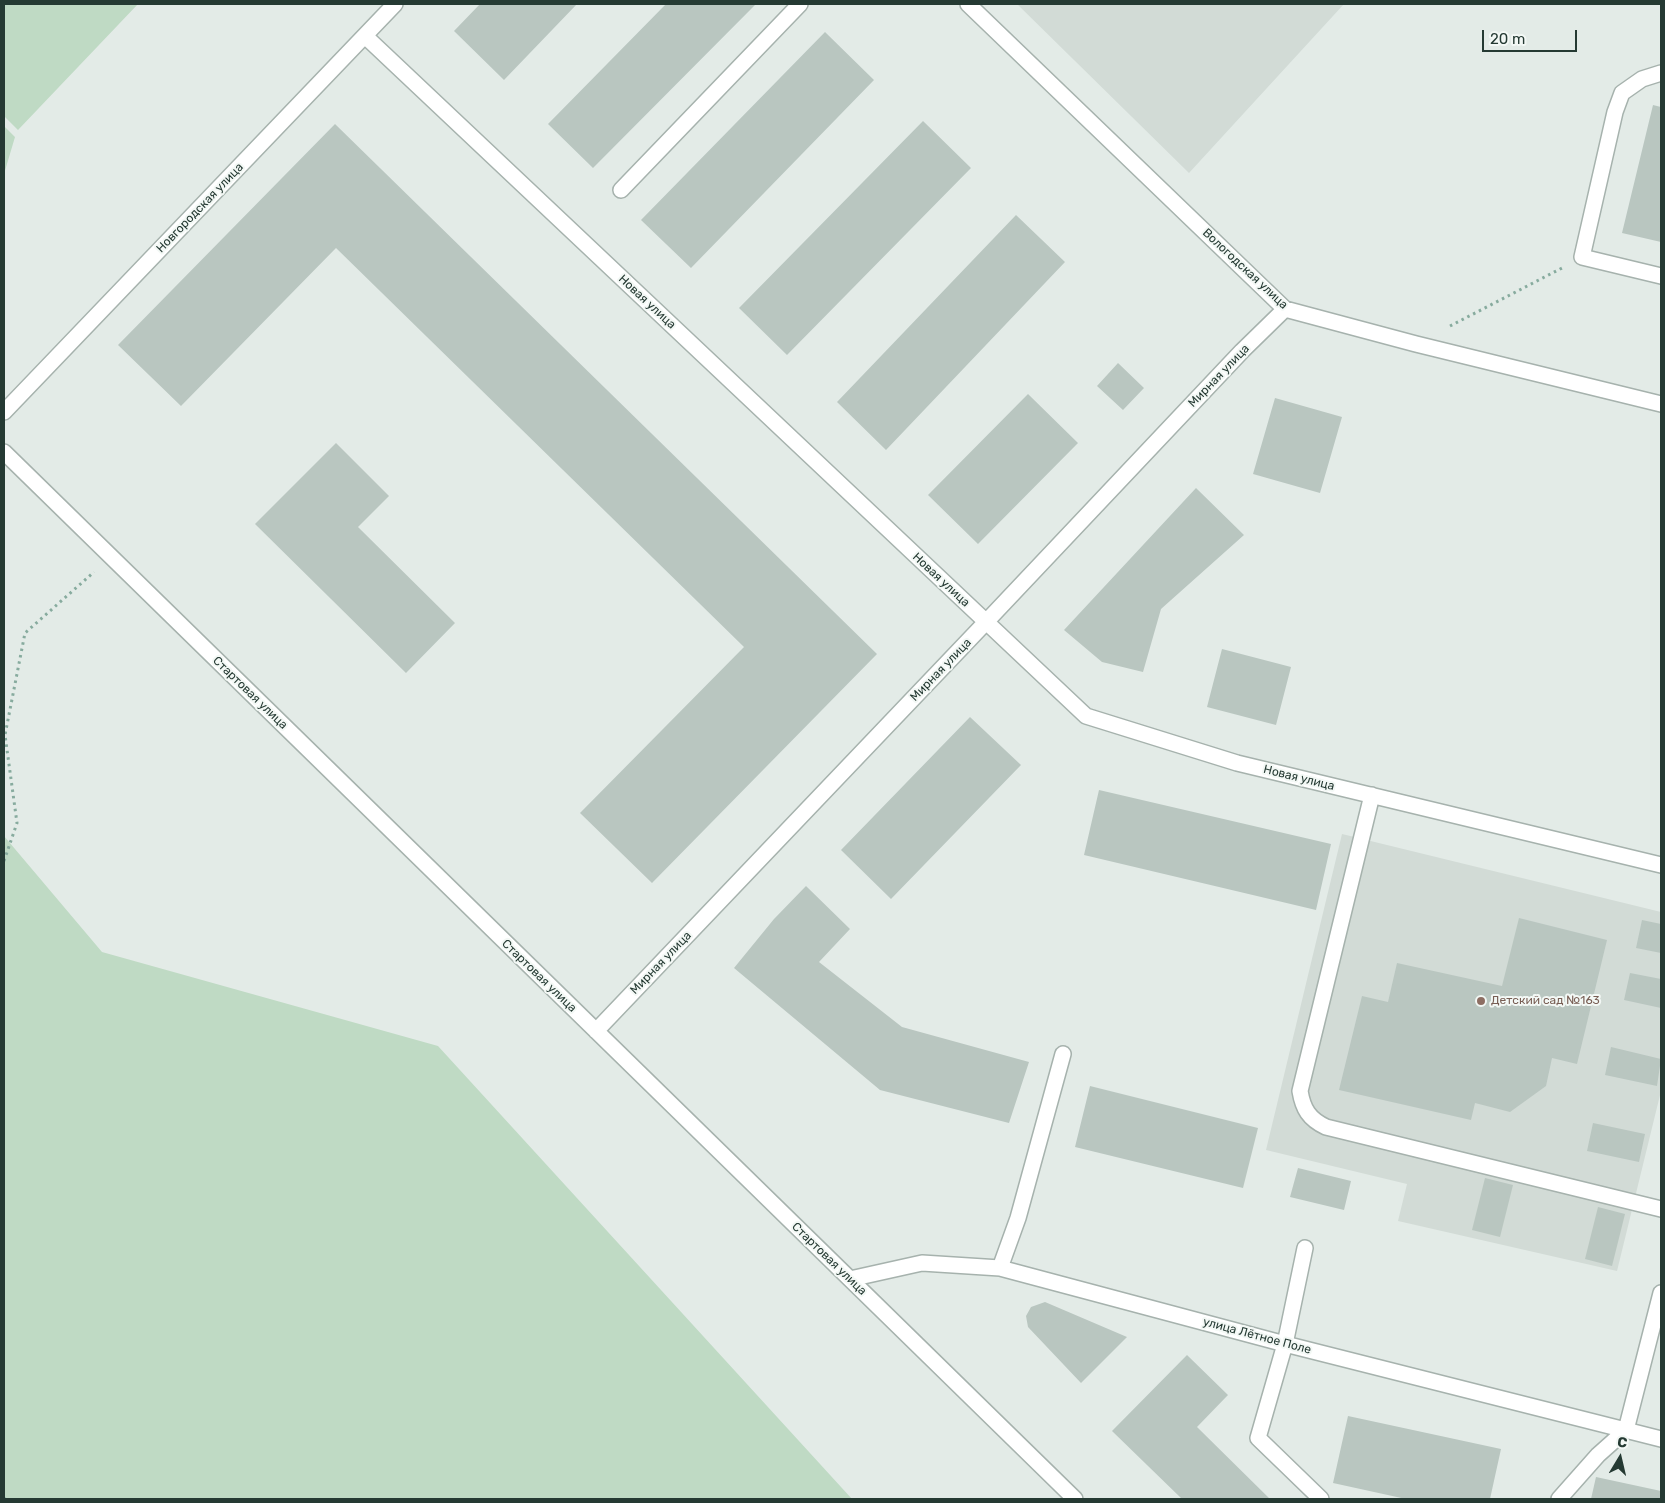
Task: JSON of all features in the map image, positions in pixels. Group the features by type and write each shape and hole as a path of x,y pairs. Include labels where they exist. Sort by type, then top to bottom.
{"street":[{"name":"Новгородская улица","path":"4,412 395,4"},
{"path":"621,190 800,4"},
{"name":"Вологодская улица","path":"968,4 1285,309 1416,344 1661,404"},
{"name":"Новая улица","path":"364,36 1086,716 1237,763 1661,865"},
{"path":"1661,72 1642,79 1622,93 1615,112 1582,257 1661,276"},
{"name":"Мирная улица","path":"596,1031 1242,351 1285,309"},
{"name":"Стартовая улица","path":"4,452 1075,1499"},
{"path":"1372,795 1300,1091 1302,1104 1308,1114 1315,1122 1326,1126 1661,1209"},
{"path":"1000,1268 1018,1218 1063,1054"},
{"path":"1305,1248 1285,1344 1258,1438 1321,1499"},
{"name":"улица Лётное Поле","path":"850,1279 922,1263 1000,1268 1285,1344 1661,1439"},
{"path":"1559,1499 1598,1455 1626,1430 1661,1293"}],"path":[{"path":"1416,344 1582,257"},
{"path":"4,862 18,823 5,735 25,633 111,557"}],"shaded area":[{"path":"1017,4 1344,4 1189,173"},
{"name":"Детский сад №163","path":"1342,834 1661,912 1661,1091 1617,1271 1398,1221 1407,1184 1266,1150"}],"green space":[{"path":"4,4 138,4 18,130 4,116"},
{"path":"4,126 15,137 4,174"},
{"path":"4,836 102,952 438,1046 852,1499 4,1499"}],"building":[{"path":"480,4 577,4 504,80 454,31"},
{"path":"666,4 756,4 593,168 548,124"},
{"path":"825,32 874,80 691,268 641,220"},
{"path":"1653,105 1661,107 1661,242 1622,233"},
{"path":"923,121 971,168 787,355 739,308"},
{"path":"335,124 877,654 652,883 580,813 744,647 336,248 181,406 118,345"},
{"path":"1016,215 1065,262 886,450 837,402"},
{"path":"1118,363 1144,388 1123,410 1097,386"},
{"path":"1028,394 1078,443 978,544 928,495"},
{"path":"1275,398 1342,417 1320,493 1253,474"},
{"path":"336,443 389,496 358,527 455,623 406,673 255,524"},
{"path":"1196,488 1244,535 1161,609 1143,672 1102,662 1064,630"},
{"path":"1222,649 1291,667 1276,725 1207,707"},
{"path":"970,717 1021,765 891,899 841,850"},
{"path":"1099,790 1331,844 1316,910 1084,855"},
{"path":"806,886 850,929 819,962 902,1027 1029,1062 1009,1123 880,1090 734,968 774,919"},
{"path":"1519,918 1607,940 1577,1064 1552,1058 1546,1086 1510,1112 1475,1103 1471,1120 1339,1090 1362,996 1388,1002 1397,963 1502,986"},
{"path":"1642,920 1661,924 1661,953 1636,948"},
{"path":"1630,973 1661,979 1661,1008 1624,1000"},
{"path":"1611,1047 1661,1059 1657,1086 1605,1075"},
{"path":"1090,1086 1258,1128 1243,1188 1075,1147"},
{"path":"1593,1123 1645,1134 1639,1162 1587,1151"},
{"path":"1298,1168 1351,1181 1344,1210 1290,1197"},
{"path":"1485,1178 1513,1185 1500,1237 1472,1230"},
{"path":"1598,1207 1625,1214 1612,1266 1585,1259"},
{"path":"1045,1302 1127,1337 1081,1383 1028,1327 1026,1316 1031,1307"},
{"path":"1187,1355 1228,1395 1197,1427 1270,1499 1182,1499 1112,1431"},
{"path":"1348,1416 1501,1449 1490,1499 1406,1499 1333,1483"},
{"path":"1596,1477 1661,1491 1661,1499 1591,1499"}],"place":[{"name":"Детский сад №163","path":"1481,1001"}]}
